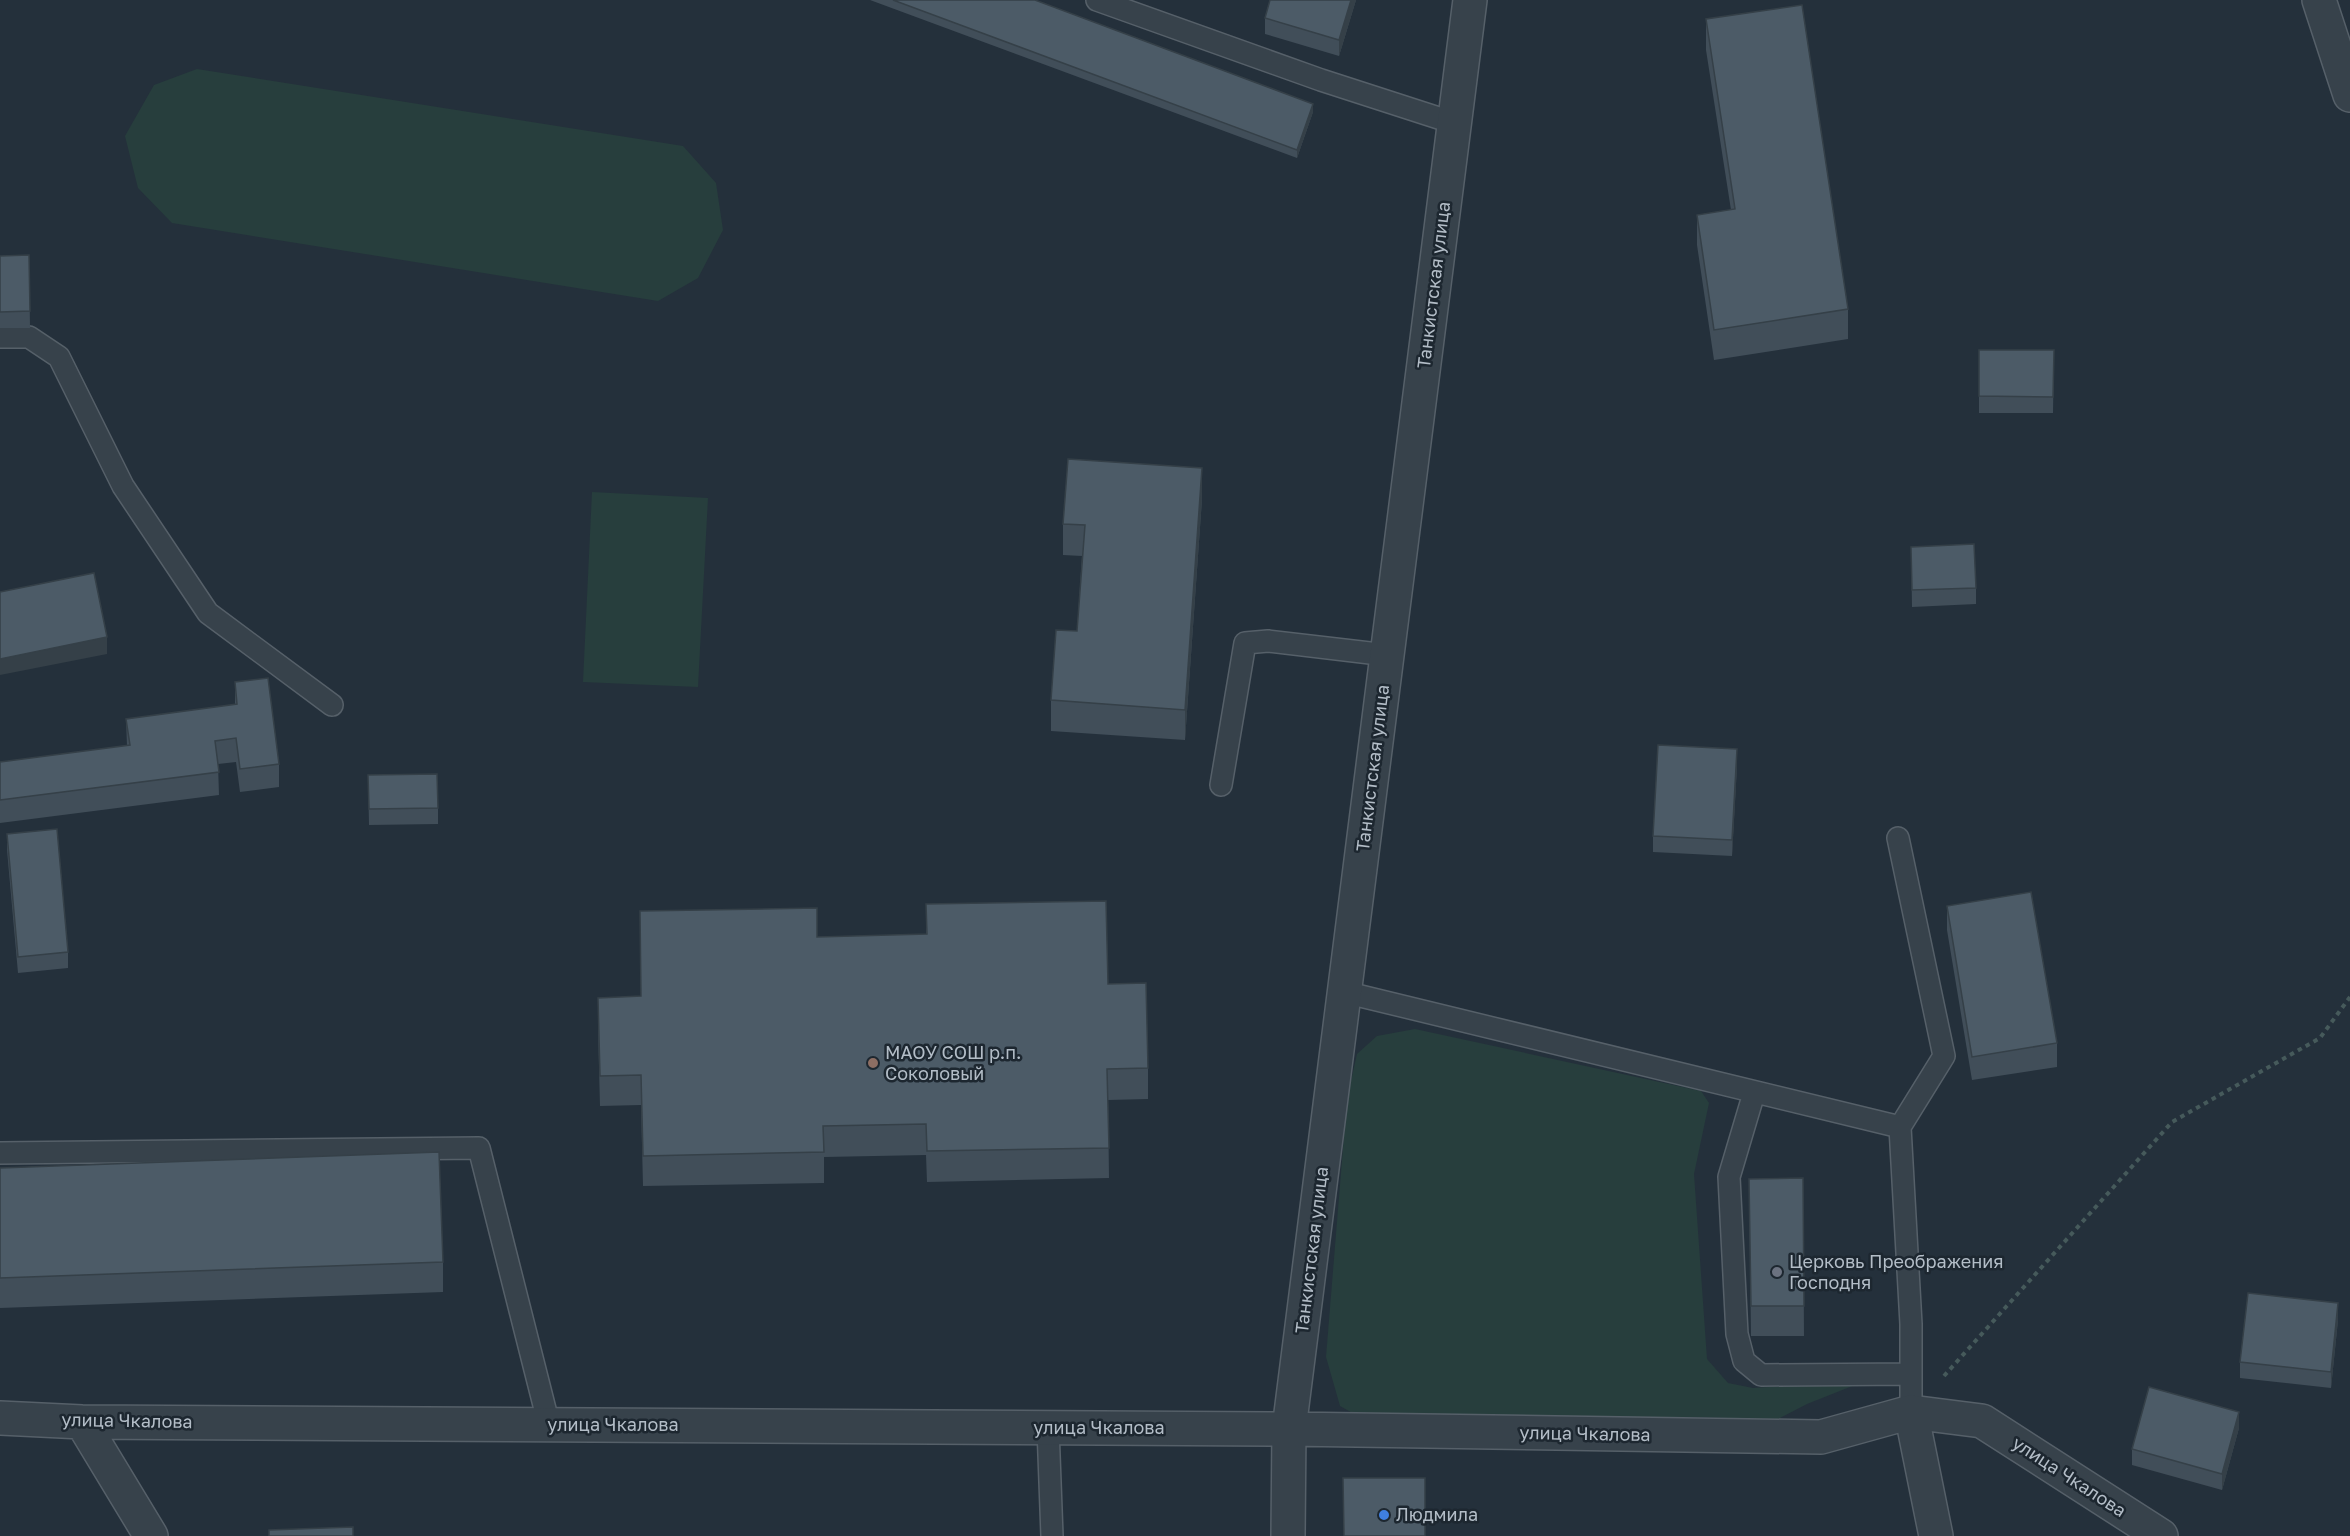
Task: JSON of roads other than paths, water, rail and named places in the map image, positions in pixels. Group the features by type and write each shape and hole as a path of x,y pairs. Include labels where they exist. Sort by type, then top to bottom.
{"street":[{"name":"Танкистская улица","path":"1288,1536 1289,1429 1470,0"},
{"path":"2319,0 2350,95"},
{"path":"1911,1412 1936,1536"},
{"name":"улица Чкалова","path":"0,1418 82,1422 1289,1429 1821,1437 1911,1412 1982,1421 2161,1536"},
{"path":"82,1422 151,1536"}],"lane":[{"path":"1097,0 1321,80 1454,123"},
{"path":"0,337 29,337 59,357 123,486 208,613 332,705"},
{"path":"1221,785 1245,643 1268,641 1387,655"},
{"path":"1898,838 1944,1056 1899,1127 1911,1324 1911,1412"},
{"path":"1344,992 1899,1127"},
{"path":"1754,1093 1729,1177 1737,1334 1744,1361 1761,1375 1911,1374"},
{"path":"0,1153 479,1148 549,1425"},
{"path":"1048,1428 1052,1536"}],"place":[{"name":"МАОУ СОШ р.п. Соколовый","path":"873,1063"},
{"name":"Церковь Преображения Господня","path":"1777,1272"},
{"name":"Людмила","path":"1384,1515"}]}
